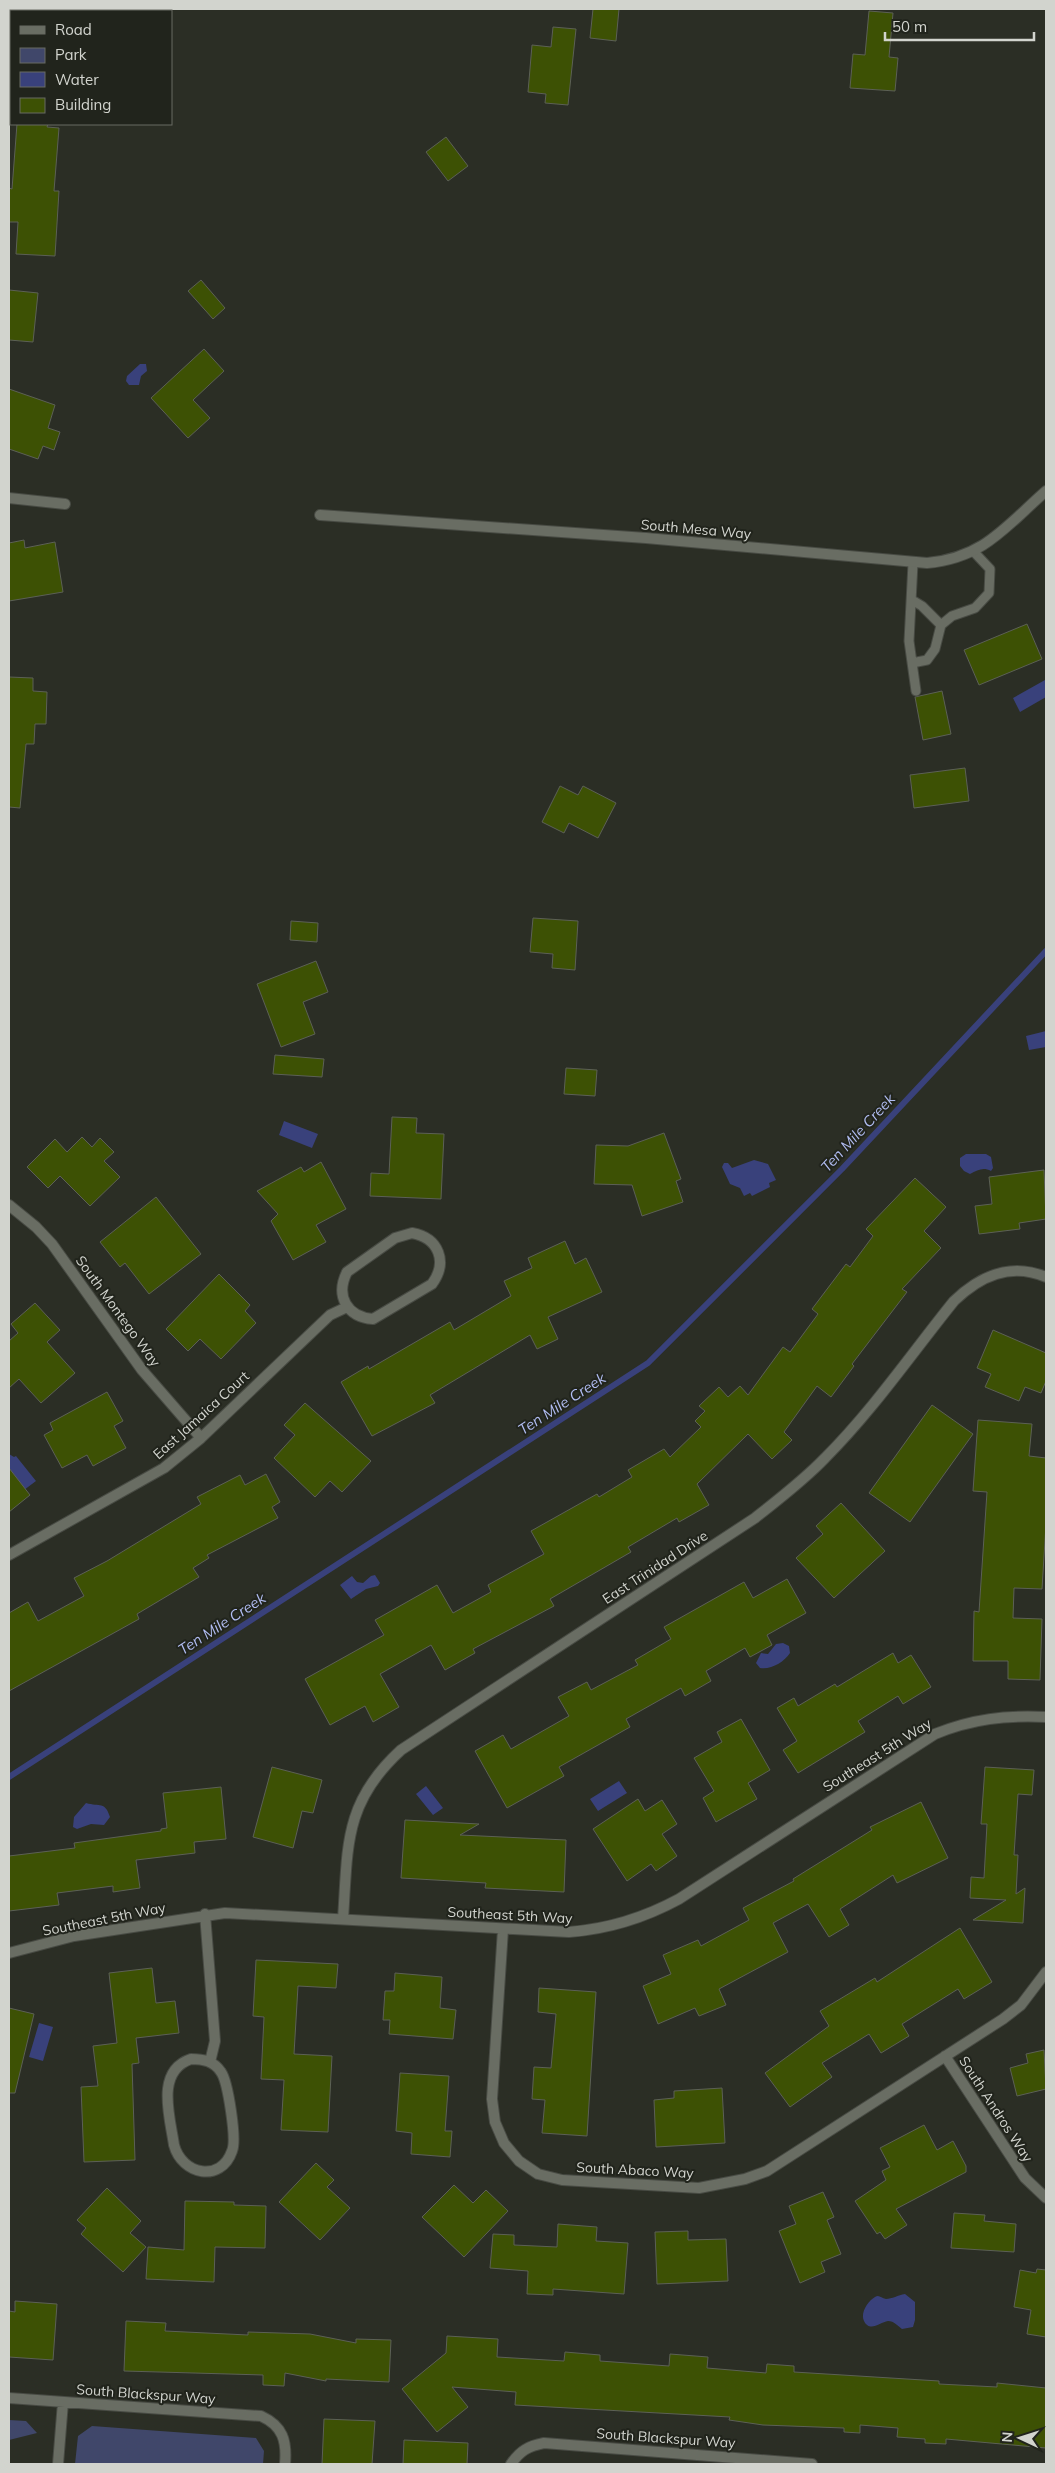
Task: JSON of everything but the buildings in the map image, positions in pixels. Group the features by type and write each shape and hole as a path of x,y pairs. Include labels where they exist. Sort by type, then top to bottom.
{"street":[{"name":"South Mesa Way","path":"320,515 646,538 914,563 946,561 974,552 984,546 1046,491"},
{"path":"9,498 64,504"},
{"name":"South Montego Way","path":"9,1205 36,1227 52,1244 142,1370 200,1438"},
{"path":"403,1234 422,1235 437,1247 441,1266 432,1284 373,1319 363,1318 347,1307 342,1290 347,1272 395,1238 403,1234"},
{"name":"East Trinidad Drive","path":"343,1919 351,1827 358,1804 369,1784 401,1750 755,1518 792,1489 825,1458 856,1424 954,1301 970,1285 999,1273 1014,1271 1042,1275"},
{"name":"East Jamaica Court","path":"9,1555 144,1481 200,1438 330,1316 347,1307"},
{"name":"Southeast 5th Way","path":"9,1953 74,1936 205,1914 225,1913 568,1932 600,1929 638,1919 679,1899 935,1734 979,1719 1002,1716 1046,1717"},
{"path":"205,1914 215,2041 210,2062"},
{"name":"South Abaco Way","path":"503,1929 492,2099 495,2122 504,2143 519,2161 538,2174 562,2180 676,2188 723,2185 745,2179 787,2159 1021,2005 1046,1972"},
{"name":"South Andros Way","path":"945,2056 1025,2178 1046,2198"},
{"path":"191,2059 210,2062 221,2071 226,2084 234,2146 230,2157 220,2167 200,2171 184,2164 176,2152 167,2086 174,2070 181,2064 191,2059"},
{"name":"South Blackspur Way","path":"9,2398 261,2416 278,2427 286,2446 285,2464"},
{"path":"58,2464 63,2402"},
{"name":"South Blackspur Way","path":"511,2464 520,2452 533,2445 544,2443 745,2461 812,2464"}],"lane":[{"path":"912,663 927,660 935,649 941,625 952,616 975,608 989,593 990,569 974,552"},
{"path":"914,563 909,641 916,691"},
{"path":"912,600 922,606 941,625"}],"green space":[{"path":"9,2420 26,2421 37,2433 9,2440"},
{"path":"92,2426 256,2438 264,2451 263,2464 75,2464 78,2436"}],"water":[{"path":"140,364 146,364 147,371 141,376 139,385 129,385 126,381 127,376"},
{"path":"1045,680 1046,697 1020,712 1013,698"},
{"path":"1046,1031 1046,1047 1029,1050 1026,1036"},
{"path":"284,1121 318,1134 312,1148 279,1135"},
{"path":"966,1154 986,1154 991,1157 993,1168 991,1171 983,1169 970,1174 964,1171 960,1166 960,1158"},
{"path":"754,1160 768,1164 776,1180 769,1183 770,1187 752,1196 750,1193 744,1196 740,1188 730,1184 722,1167 724,1163 728,1163 732,1168"},
{"path":"9,1454 14,1457 16,1456 36,1481 24,1490 9,1471"},
{"path":"375,1575 380,1583 378,1586 366,1589 351,1599 340,1585 352,1576 357,1582 363,1583"},
{"path":"783,1643 789,1646 790,1653 773,1667 760,1668 756,1663 761,1653 768,1654 776,1644"},
{"path":"619,1781 627,1793 598,1811 590,1799"},
{"path":"426,1786 443,1808 433,1815 416,1794"},
{"path":"86,1803 101,1805 106,1809 110,1817 104,1825 91,1824 77,1829 73,1827 74,1817"},
{"path":"39,2023 53,2027 43,2061 29,2057"},
{"path":"905,2294 915,2302 913,2327 902,2329 890,2321 872,2327 866,2324 863,2314 867,2304 872,2299 878,2296 888,2299"}],"waterway":[{"name":"Ten Mile Creek","path":"9,1777 648,1363 842,1169 1046,951"}]}
